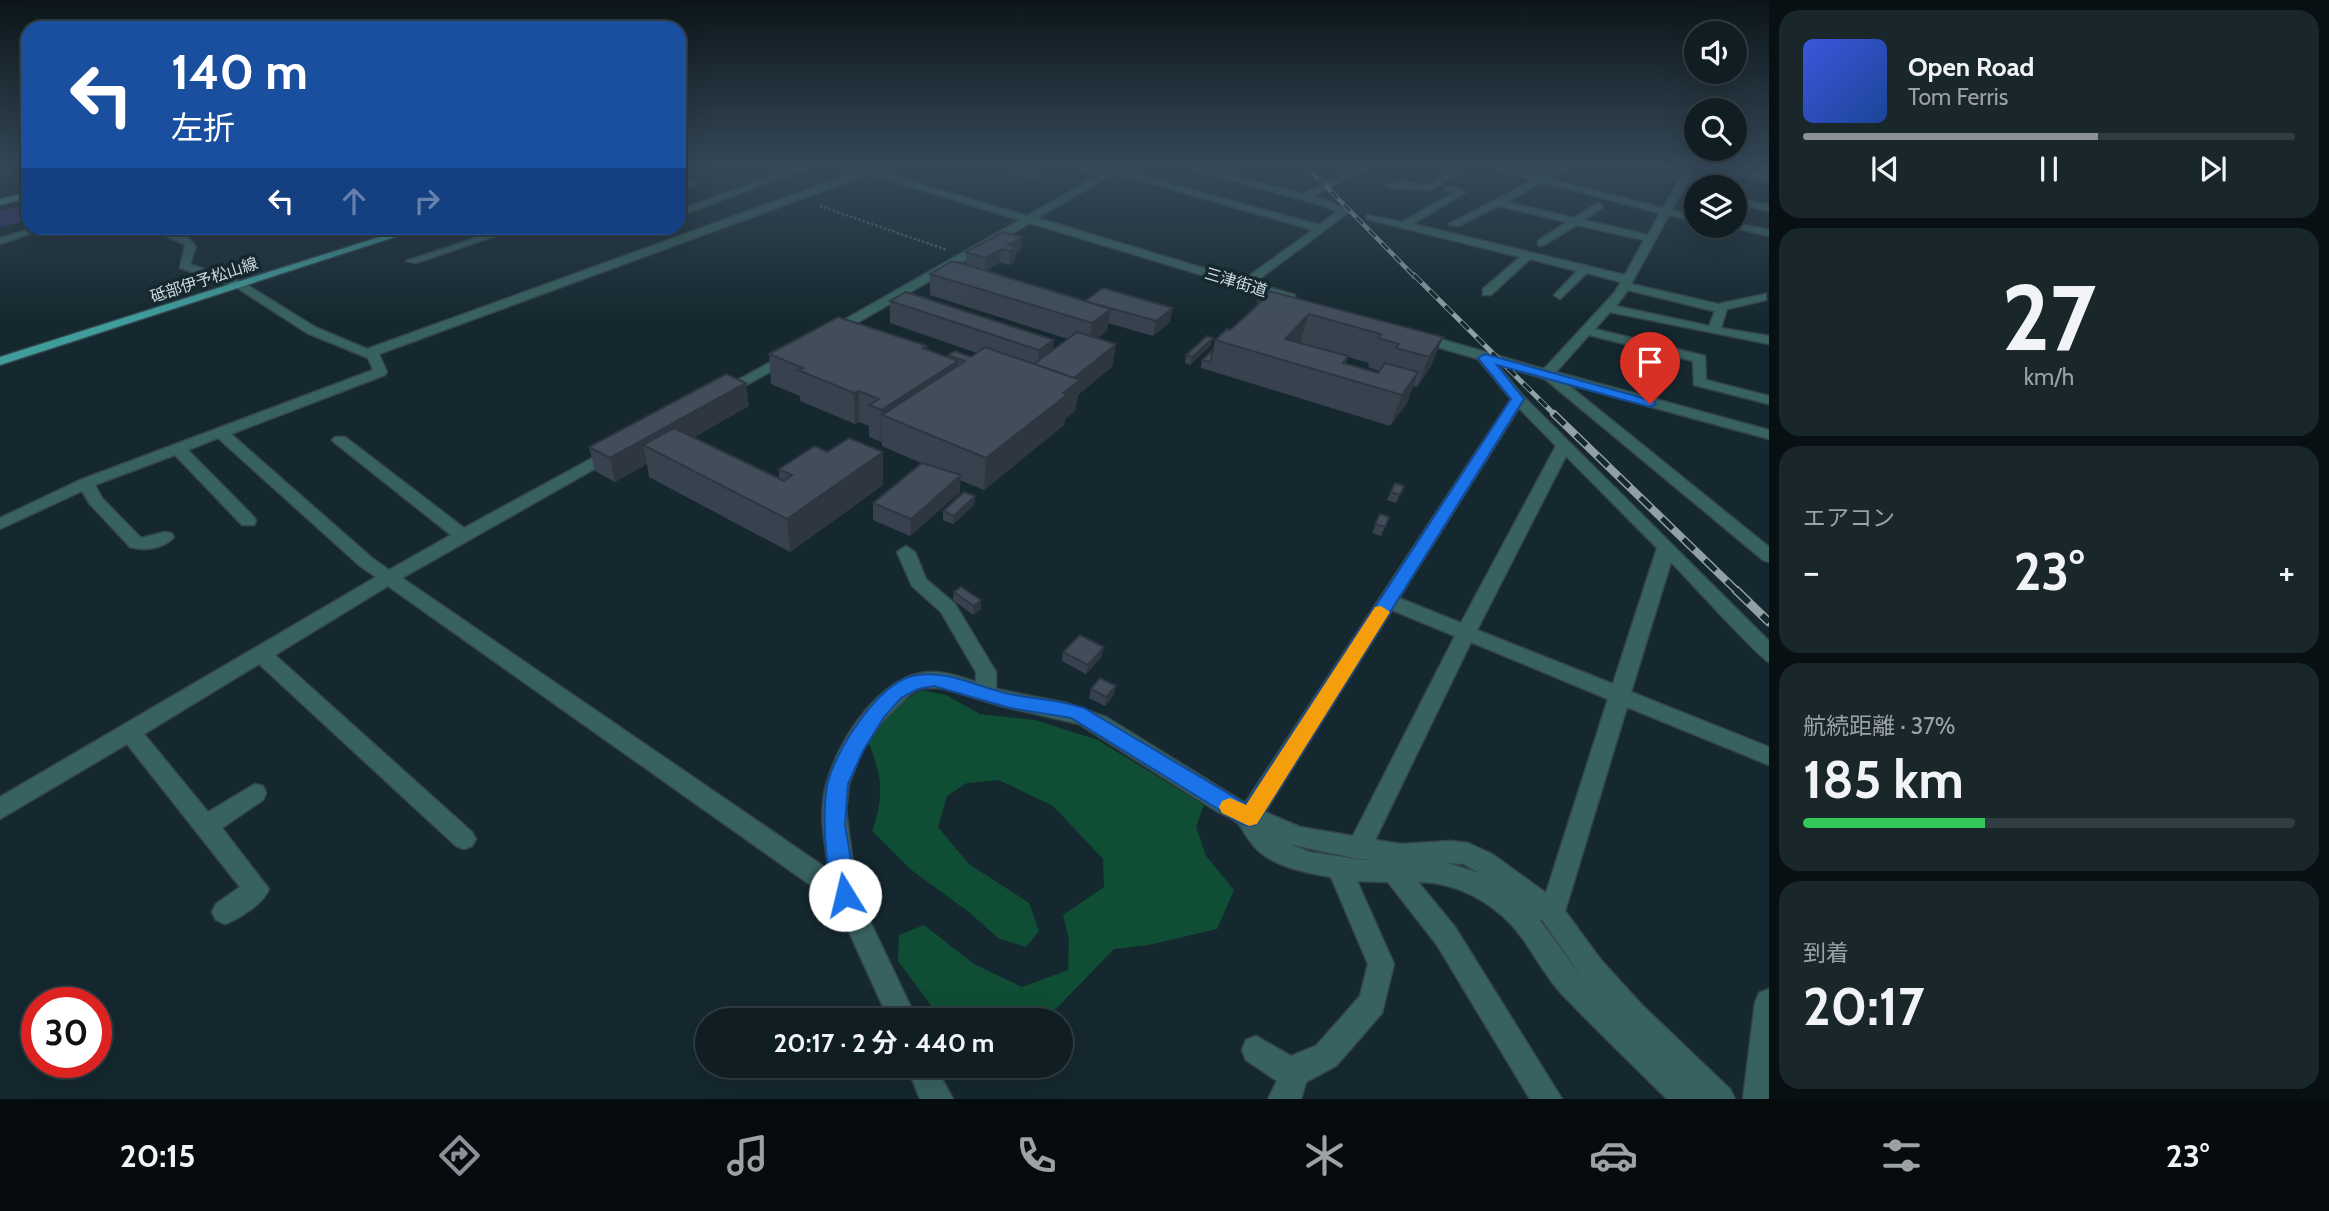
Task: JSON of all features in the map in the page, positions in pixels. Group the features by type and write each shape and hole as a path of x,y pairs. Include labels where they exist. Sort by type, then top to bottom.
{"main road":[{"name":"砥部伊予松山線","path":"0,361 395,235"}],"street":[{"path":"170,235 189,243 191,247 184,266 240,285 311,330 369,353 743,217"},
{"name":"三津街道","path":"1022,217 1298,300"},
{"path":"701,404 1031,217"},
{"path":"1280,217 1321,229"},
{"path":"1245,284 1337,217"},
{"path":"1372,217 1585,269 1718,308 1762,297"},
{"path":"1404,225 1417,217"},
{"path":"1454,224 1468,217"},
{"path":"1555,217 1652,239"},
{"path":"1542,243 1581,217"},
{"path":"1546,375 1627,283 1665,217"},
{"path":"686,228 700,233"},
{"path":"1747,229 1769,233"},
{"path":"0,241 21,234"},
{"path":"419,257 494,235"},
{"path":"1487,292 1528,255"},
{"path":"1560,295 1585,269"},
{"path":"1608,307 1714,331 1769,340"},
{"path":"1714,331 1721,310 1718,308"},
{"path":"1587,331 1700,359 1699,382 1769,400"},
{"path":"1405,333 1485,358 1769,435"},
{"path":"0,524 86,483 380,372 377,359 369,353"},
{"path":"1485,358 1517,399 1750,631 1769,656"},
{"path":"1546,375 1769,556"},
{"path":"1249,817 1517,399"},
{"path":"221,433 366,562 845,895"},
{"path":"340,440 463,536"},
{"path":"0,809 390,577 631,443"},
{"path":"1256,1049 1288,1087 1302,1066 1326,1056 1372,1003 1381,964 1349,858 1564,446"},
{"path":"178,450 248,521"},
{"path":"86,483 94,500 136,543 149,544 165,537"},
{"path":"1552,913 1666,548"},
{"path":"906,552 918,582 948,608 986,672 986,694"},
{"path":"1388,601 1769,756"},
{"path":"261,654 464,839"},
{"path":"897,1008 845,895 834,825 838,784 854,748 877,712 895,693 913,682 934,679 986,694 1077,713 1249,817 1262,839 1282,853 1309,863 1450,852 1468,854 1483,862 1552,913 1592,970 1632,1015 1720,1099"},
{"path":"130,732 257,889 225,912"},
{"path":"206,826 256,793"},
{"path":"1349,858 1394,871 1458,875 1479,885 1530,927 1567,980 1688,1099"},
{"path":"1394,871 1446,936 1547,1099"},
{"path":"1758,1099 1769,1003"},
{"path":"925,1078 938,1099"}],"path":[{"path":"852,217 965,256"}],"green space":[{"path":"922,690 946,695 980,714 1035,720 1098,740 1204,805 1196,827 1206,856 1234,890 1217,929 1149,945 1114,949 1057,1008 933,1008 898,961 899,935 924,925 974,964 1022,987 1068,970 1069,939 1063,915 1104,887 1103,859 1053,806 999,780 967,783 947,796 938,827 969,864 1029,903 1039,931 1026,947 998,938 970,913 910,869 872,831 879,806 880,785 876,763 867,739 883,713"}],"building":[{"path":"1003,232 1022,237 1008,245 1016,247 1010,251 1001,249 986,258 966,252"},
{"path":"951,262 1111,309 1092,323 930,274"},
{"path":"1103,288 1173,308 1156,321 1085,301"},
{"path":"1269,291 1443,337 1429,357 1396,348 1399,344 1378,338 1381,334 1309,314 1285,339 1348,356 1343,363 1378,373 1385,363 1418,372 1402,395 1215,340 1262,301 1258,300"},
{"path":"906,292 1054,340 1039,350 890,301"},
{"path":"838,317 927,346 923,348 958,361 881,410 869,405 879,399 859,391 854,393 798,370 803,368 769,354"},
{"path":"1077,332 1116,344 1074,378 1034,364"},
{"path":"1207,336 1213,338 1192,357 1186,355"},
{"path":"985,347 1080,380 1063,393 1068,394 986,458 882,415 965,361 948,355 955,351 971,357"},
{"path":"1213,350 1210,362 1202,360"},
{"path":"726,374 746,383 610,458 589,447"},
{"path":"674,428 784,481 792,475 779,469 815,446 827,452 849,438 883,452 787,519 643,445"},
{"path":"922,463 961,475 911,519 873,503"},
{"path":"1395,483 1404,486 1400,495 1391,492"},
{"path":"964,492 975,496 954,516 943,511"},
{"path":"1380,514 1389,517 1385,527 1375,524"},
{"path":"961,587 981,600 974,606 954,592"},
{"path":"1080,635 1104,647 1088,665 1063,652"},
{"path":"1100,678 1116,686 1106,697 1091,689"}],"waterway":[{"path":"0,219 8,217"}],"railway":[{"path":"1356,217 1415,277"},
{"path":"1414,275 1556,416"},
{"path":"1554,414 1738,592"},
{"path":"1736,590 1769,622"}],"slow traffic":[{"path":"1230,807 1249,817 1381,612"}],"route":[{"path":"845,895 834,825 838,784 854,748 877,712 895,693 913,682 934,679 1010,701 1077,713 1098,723 1249,817 1517,399 1485,358 1650,404"}]}
